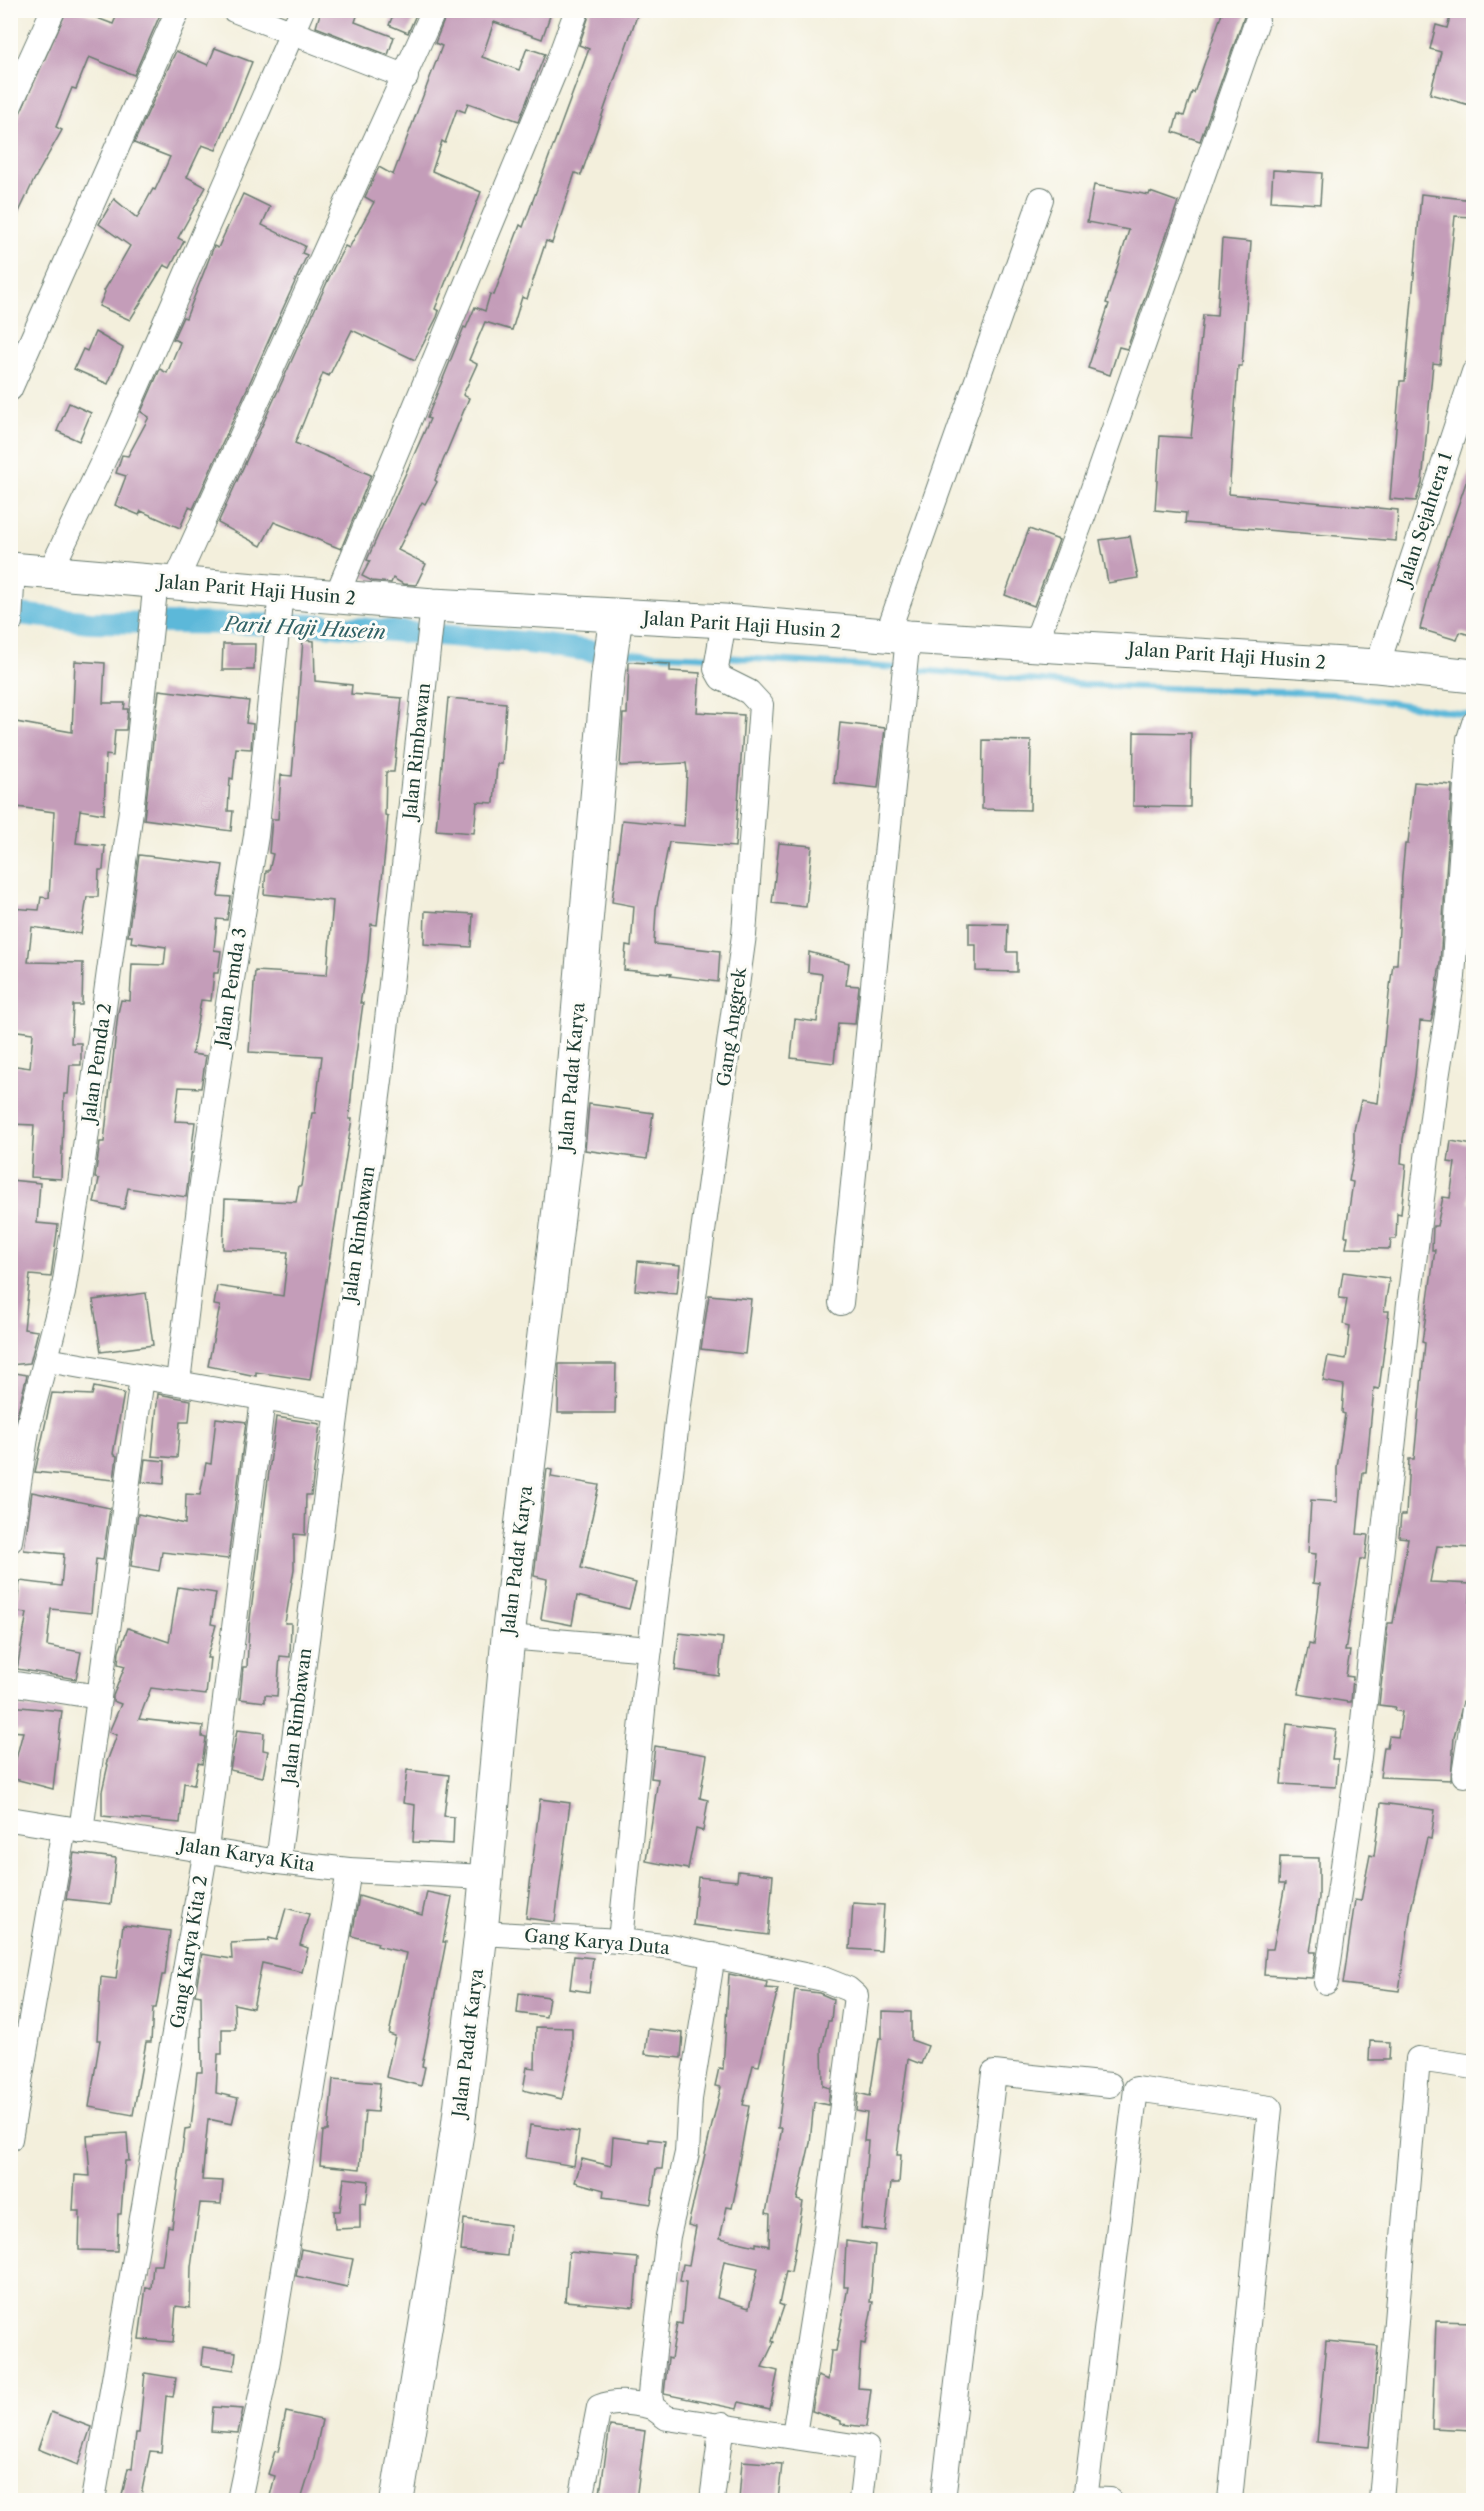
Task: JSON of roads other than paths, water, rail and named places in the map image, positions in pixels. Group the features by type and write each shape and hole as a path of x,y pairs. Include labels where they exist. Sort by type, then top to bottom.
{"street":[{"path":"10,105 53,10"},
{"path":"10,389 178,10"},
{"path":"234,10 291,35 406,77"},
{"path":"50,572 118,430 302,10"},
{"name":"Jalan Pemda 2","path":"10,1541 27,1431 63,1293 104,1018 153,614 165,582 406,77 434,10"},
{"path":"336,597 553,75 577,10"},
{"path":"1035,644 1084,514 1257,21"},
{"path":"841,1303 904,687 901,642 1041,199"},
{"name":"Jalan Sejahtera 1","path":"1377,666 1473,372"},
{"name":"Jalan Parit Haji Husin 2","path":"12,596 50,572 165,582 280,606 336,597 433,605 614,627 723,627 901,642 1035,644 1377,666 1473,676"},
{"name":"Jalan Rimbawan","path":"278,1862 382,1065 433,605"},
{"name":"Jalan Pemda 3","path":"178,1382 207,1144 256,836 280,606"},
{"name":"Jalan Padat Karya","path":"397,2500 458,2127 481,1933 508,1637 566,1150 614,627"},
{"name":"Gang Anggrek","path":"650,1649 679,1405 744,935 761,705 749,692 721,678 716,669 723,627"},
{"path":"1326,1982 1359,1756 1410,1294 1437,1078 1453,977 1471,731"},
{"path":"47,1360 178,1382 263,1400 336,1411"},
{"path":"10,2139 99,1697 142,1377"},
{"name":"Gang Karya Kita 2","path":"93,2500 206,1849 263,1400"},
{"path":"508,1637 650,1649 620,1941"},
{"path":"10,1683 99,1697"},
{"path":"1464,1775 1473,1709"},
{"name":"Jalan Karya Kita","path":"10,1819 278,1862 349,1870 485,1877"},
{"path":"239,2500 267,2366 349,1870"},
{"name":"Gang Karya Duta","path":"481,1933 620,1941 713,1955 823,1979 848,1989 856,1996 824,2245 794,2435"},
{"path":"652,2408 650,2394 654,2351 668,2236 687,2152 690,2099 713,1955"},
{"path":"1381,2500 1418,2059 1473,2067"},
{"path":"943,2500 994,2073 1110,2085"},
{"path":"1110,2500 1085,2500 1136,2089 1270,2108 1230,2500"},
{"path":"581,2500 599,2407 610,2402 633,2403 652,2408 667,2418 722,2424 794,2435 830,2444 867,2448 861,2500"},
{"path":"712,2500 722,2424"}],"waterway":[{"name":"Parit Haji Husein","path":"10,613 90,622 322,625 521,642 600,652"},
{"path":"621,653 713,657"},
{"path":"723,657 899,668"},
{"path":"909,669 1085,685 1334,694 1472,715"}]}
